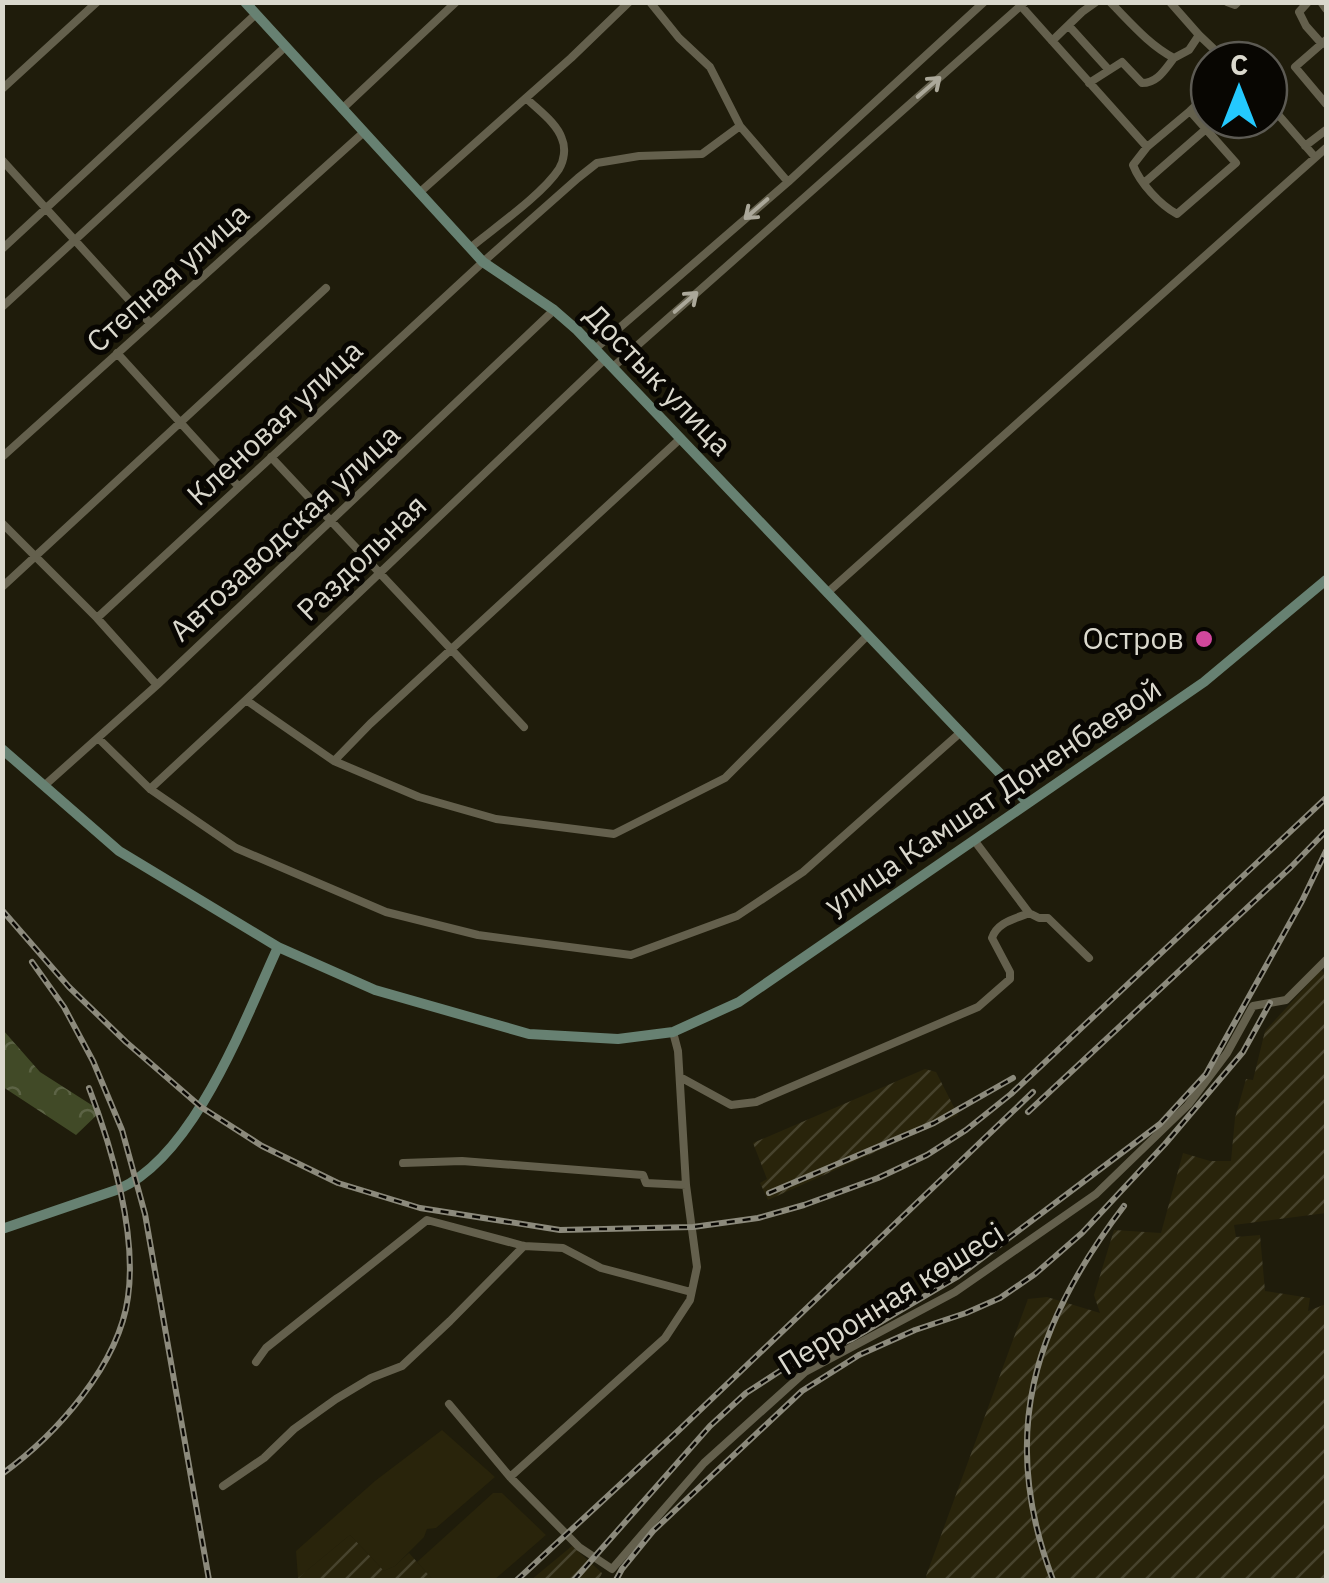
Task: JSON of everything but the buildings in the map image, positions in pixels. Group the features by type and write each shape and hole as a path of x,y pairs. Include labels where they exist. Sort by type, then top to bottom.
{"street":[{"path":"2,89 97,2"},
{"name":"Достык улица","path":"244,2 483,262 554,310 596,349 1028,803"},
{"path":"342,109 456,2"},
{"path":"420,193 629,2"},
{"path":"650,2 679,38 710,67 740,126 788,182"},
{"path":"596,349 788,182 984,2"},
{"path":"1052,41 1096,2"},
{"path":"1110,2 1174,58"},
{"path":"1170,2 1205,40"},
{"path":"1226,2 1238,2"},
{"path":"1308,2 1298,12 1306,26 1324,42 1294,68 1325,98"},
{"path":"1320,2 1326,9"},
{"path":"1023,4 1147,147"},
{"name":"Раздольная","path":"150,788 609,363 1023,4"},
{"path":"2,249 256,14"},
{"path":"1069,26 1108,69"},
{"path":"1089,82 1122,62 1142,84 1150,84 1174,58 1188,50 1199,34"},
{"path":"2,308 285,47"},
{"path":"470,248 532,198 560,169 564,142 558,129 526,98"},
{"path":"1189,112 1147,147 1133,165 1170,212 1177,214 1236,163 1216,140"},
{"name":"Кленовая улица","path":"97,618 483,262 597,164 639,156 702,154 740,126"},
{"path":"1289,127 1316,157"},
{"path":"1305,146 1326,130"},
{"name":"Степная улица","path":"2,457 364,132"},
{"path":"1144,183 1193,140"},
{"path":"827,593 1326,148"},
{"path":"2,160 150,323"},
{"path":"2,587 326,288"},
{"name":"Автозаводская улица","path":"44,786 157,685 554,310"},
{"path":"118,353 239,487"},
{"path":"334,761 681,438"},
{"path":"271,457 524,726"},
{"path":"2,523 157,685"},
{"name":"улица Камшат Доненбаевой","path":"2,748 119,851 278,947 375,990 528,1034 618,1039 673,1032 739,1002 1204,682 1326,580"},
{"path":"246,700 334,761 418,797 496,820 614,834 725,778 868,635"},
{"path":"98,738 150,788 236,848 386,912 478,935 631,955 736,916 803,872 961,732"},
{"path":"974,840 1029,913 1048,918 1090,958"},
{"path":"680,1077 731,1105 756,1102 978,1007 1010,979 992,933 1000,925 1029,913"},
{"path":"2,1229 119,1190 155,1166 202,1106 278,947"},
{"name":"Перронная көшесі","path":"510,1477 579,1547 612,1569 704,1463 805,1372 955,1292 1096,1194 1188,1104 1226,1053 1253,1006 1286,1000 1326,960"},
{"path":"449,1404 510,1477 665,1338 690,1300 697,1267 673,1032"},
{"path":"402,1163 462,1161 643,1175 646,1183 686,1185"},
{"path":"256,1362 266,1348 427,1220 524,1246 563,1248 602,1268 691,1292"},
{"path":"223,1486 336,1399 370,1378 402,1366 524,1246"}],"shaded area":[{"path":"1321,970 1326,975 1326,1213 1234,1225 1236,1237 1260,1235 1265,1291 1310,1298 1308,1311 1326,1304 1326,1580 927,1580 1028,1299 1047,1297 1100,1313 1094,1295 1114,1230 1161,1233 1183,1153 1210,1161 1231,1161 1235,1118 1246,1079 1253,1080 1265,1031"},
{"path":"925,1069 936,1072 958,1115 768,1200 760,1183 767,1179 753,1143"},
{"path":"442,1430 495,1477 436,1528 427,1529 395,1566 384,1571 350,1535 298,1578 296,1551 375,1481"},
{"path":"493,1493 502,1493 546,1535 494,1580 433,1580 417,1562"},
{"path":"350,1535 384,1571 409,1553 433,1580 299,1580"},
{"path":"572,1546 602,1573 599,1580 531,1580"}],"green space":[{"path":"3,1030 40,1072 101,1111 76,1135 3,1087"}],"railway":[{"path":"2,910 69,987 201,1107 262,1146 338,1183 420,1208 560,1230 693,1227 758,1218 804,1205 878,1178 927,1155 966,1130 1011,1094 1326,798"},
{"path":"1028,1112 1326,831"},
{"path":"574,1580 710,1426 746,1393 783,1369 852,1339 957,1277 1160,1124 1206,1074 1326,851"},
{"path":"32,962 64,1007 93,1061 122,1130 145,1214 209,1580"},
{"path":"616,1580 653,1531 802,1391 859,1355 1000,1298 1082,1233 1243,1052 1270,1003"},
{"path":"769,1193 934,1123 1013,1078"},
{"path":"2,1474 43,1439 82,1396 112,1348 128,1297 126,1219 114,1164 89,1088"},
{"path":"517,1580 1033,1092"},
{"path":"1053,1580 1028,1478 1027,1430 1034,1384 1047,1339 1067,1294 1124,1206"}],"place":[{"name":"Остров","path":"1204,639"}]}
